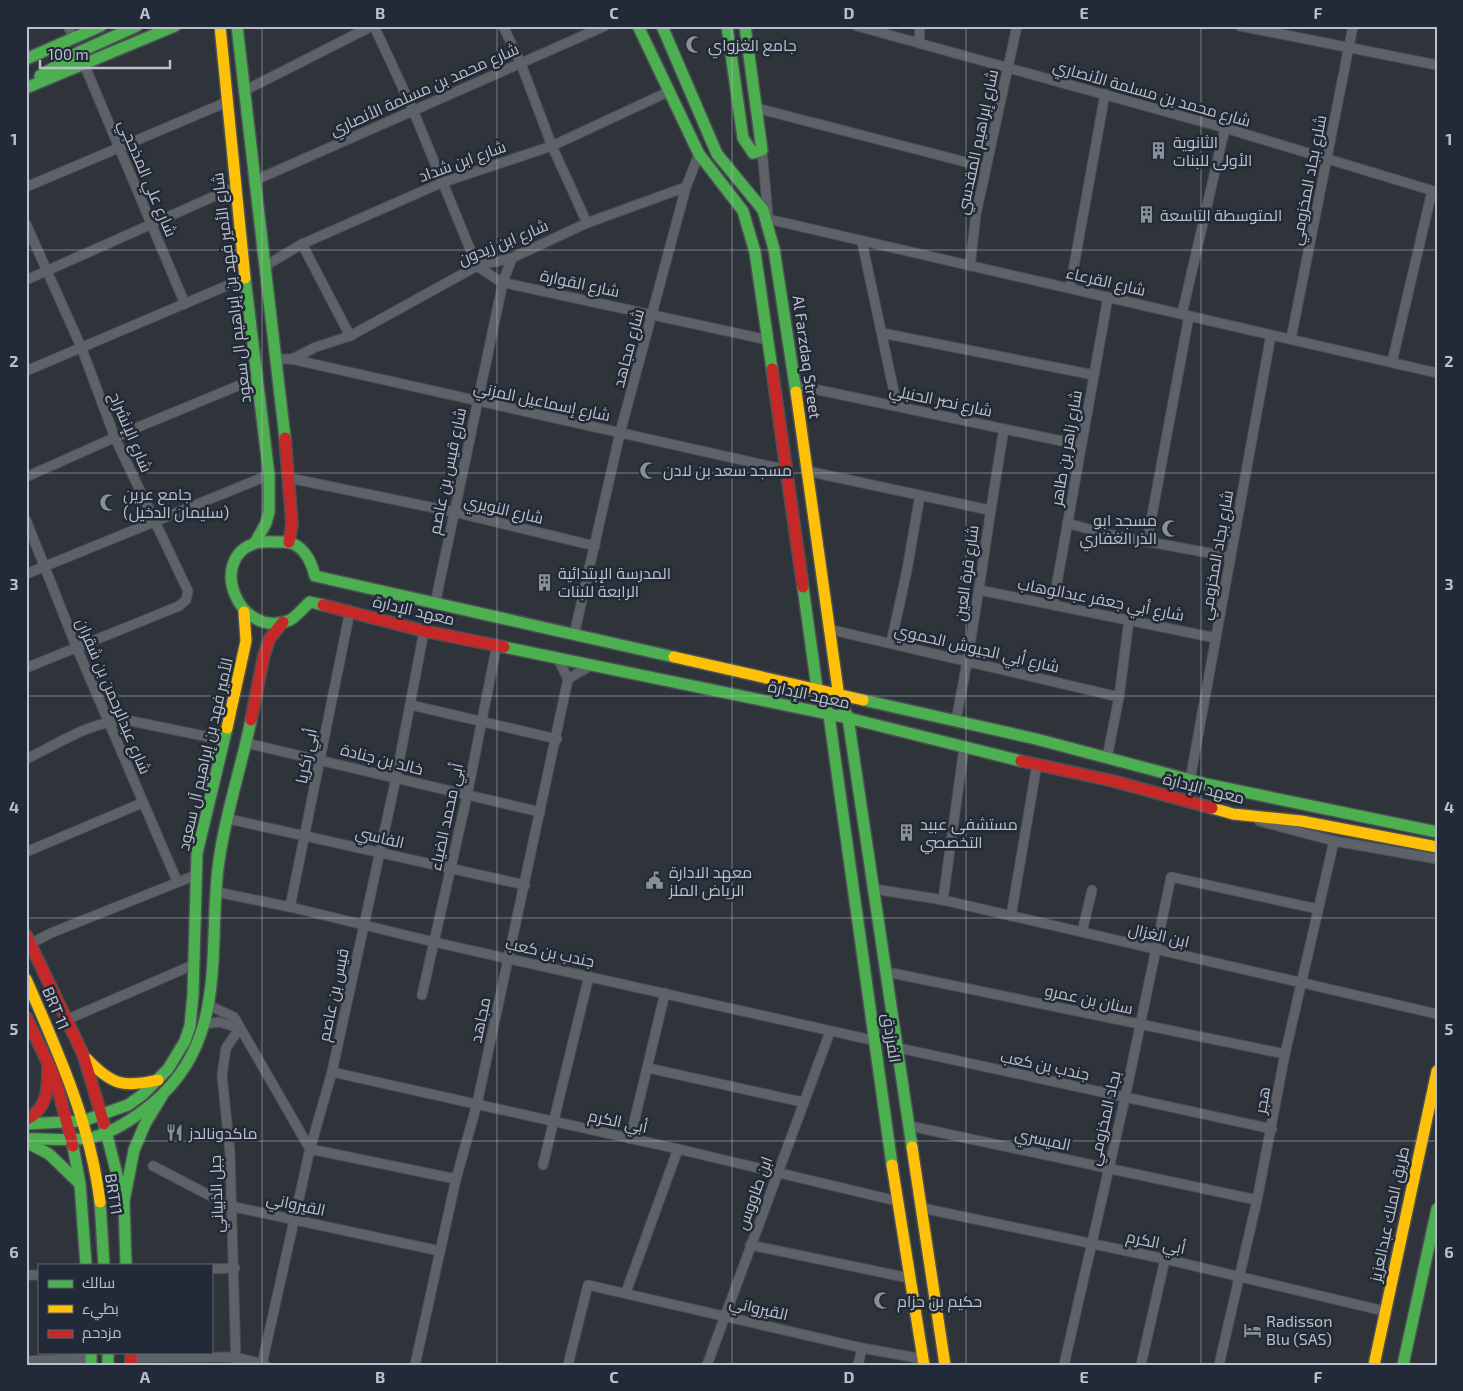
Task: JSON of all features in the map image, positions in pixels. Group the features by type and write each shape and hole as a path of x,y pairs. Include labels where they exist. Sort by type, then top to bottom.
{"main road":[{"path":"26,59 101,26"},
{"path":"26,87 73,55 137,26"},
{"path":"26,87 176,26"},
{"name":"شارع الأمير فهد بن إبراهيم ال سعود","path":"220,26 235,187 269,475 269,512 266,523 255,543 245,550 232,570 233,594 244,612"},
{"path":"237,26 266,266 289,478 292,523 289,542 255,543"},
{"path":"638,26 699,154 743,211 755,252 817,688 829,715"},
{"name":"Al Farzdaq Street","path":"662,26 717,154 744,184 763,210 787,325 837,693 848,718"},
{"path":"727,26 743,138 753,153 762,150 745,26"},
{"path":"733,66 750,62"},
{"name":"معهد الإدارة","path":"289,542 307,556 315,576 956,720 1191,780 1303,806 1437,831"},
{"name":"معهد الإدارة","path":"283,622 295,618 310,602 424,630 497,644 590,666 848,718 964,748 1113,781 1232,814 1301,821 1437,847"},
{"path":"244,612 258,620 270,623 283,622"},
{"name":"الأمير فهد بن إبراهيم آل سعود","path":"26,1124 68,1122 86,1129 102,1116 128,1105 158,1080 178,1055 190,1026 196,874 201,834 245,650 244,612"},
{"path":"26,1141 72,1138 86,1129 104,1131 135,1118 162,1096 186,1070 200,1042 210,1006 220,854 246,744 264,655 270,638 283,622"},
{"name":"الفرزدق","path":"829,715 897,1201 923,1362"},
{"name":"الفرزدق","path":"848,718 922,1208 948,1364"},
{"path":"1191,780 1216,779 1437,831"},
{"path":"1232,814 1437,854"},
{"path":"28,940 83,1054 102,1116 104,1131 124,1202"},
{"name":"BRT 11","path":"26,980 56,1049"},
{"path":"26,1017 31,1040 48,1064 55,1078 72,1138 80,1184 86,1264"},
{"name":"BRT11","path":"56,1049 86,1129 103,1215 104,1264"},
{"path":"83,1054 104,1078 116,1083 136,1085 158,1080"},
{"path":"26,1120 38,1113 46,1103 48,1064"},
{"name":"طريق الملك عبدالعزيز","path":"1374,1365 1384,1310 1437,1071"},
{"path":"126,1264 124,1202 134,1150 145,1124 162,1096"},
{"path":"26,1141 38,1146 54,1157 80,1184"},
{"path":"1403,1365 1437,1209"}],"street":[{"path":"68,26 74,38"},
{"path":"244,91 373,26 412,110 477,266"},
{"path":"503,26 521,64 552,146 587,223"},
{"name":"شارع محمد بن مسلمة الأنصاري","path":"256,180 605,26"},
{"name":"شارع محمد بن مسلمة الأنصاري","path":"857,26 1225,128 1434,192"},
{"path":"919,43 920,26"},
{"name":"شارع إبراهيم المقدسي","path":"970,266 976,214 985,167 1017,26"},
{"path":"1240,26 1437,65"},
{"name":"شلرع بجاد المخزومي","path":"1291,339 1353,26"},
{"name":"شارع علي المذحجي","path":"84,64 185,304"},
{"name":"شارع ابن شداد","path":"266,266 302,244 441,183 552,146 670,91"},
{"path":"1070,288 1105,94"},
{"path":"26,187 227,102"},
{"path":"756,108 985,167"},
{"path":"1147,542 1186,315 1225,128"},
{"path":"762,150 769,234"},
{"path":"686,187 699,154"},
{"path":"26,280 235,187"},
{"name":"شارع ابن زيدون","path":"276,359 292,359 316,347 350,336 477,266 512,258 587,223 686,187"},
{"name":"شارع مجاهد","path":"574,635 620,433 686,187"},
{"path":"1392,362 1434,192"},
{"name":"شارع القرعاء","path":"768,219 1437,373"},
{"name":"شارع الإنشراح","path":"26,224 82,349 115,438 154,523 187,587 186,600 179,606 76,646 26,668"},
{"path":"862,242 897,406"},
{"path":"302,244 350,336"},
{"name":"شارع قيس بن عاصم","path":"435,604 503,282 512,258"},
{"name":"شارع القوارة","path":"477,266 503,282 768,340"},
{"path":"26,371 82,349 245,278"},
{"name":"شارع زاهر بن طاهر","path":"1053,605 1108,297"},
{"path":"882,333 1094,375"},
{"name":"شارع بجاد المخزومي","path":"1191,780 1271,335"},
{"name":"شارع إسماعيل المزني","path":"292,359 787,470"},
{"path":"26,477 257,378"},
{"name":"شارع نصر الحنبلي","path":"795,385 1082,445"},
{"name":"شارع قرة العين","path":"956,720 980,590 989,510 1004,429"},
{"path":"807,471 989,510"},
{"path":"26,574 269,475"},
{"name":"شارع النويري","path":"289,478 454,512 595,546"},
{"path":"891,643 907,570 920,495"},
{"name":"شارع عبدالرحمن بن شقران","path":"26,520 76,646 110,721 142,803 178,881"},
{"path":"1068,523 1106,534 1231,557"},
{"name":"شارع أبي جعفر عبدالوهاب","path":"980,590 1216,638"},
{"name":"أبي زكريا","path":"290,907 350,611"},
{"path":"1107,758 1119,697 1129,620"},
{"name":"شارع أبي الجيوش الحموي","path":"828,629 1119,697"},
{"name":"قيس بن عاصم","path":"264,1364 310,1149 332,1072 364,926 411,705 424,630"},
{"name":"أبي محمد الضياء","path":"422,995 467,796 497,644"},
{"path":"558,659 568,680 590,666"},
{"name":"مجاهد","path":"415,1365 456,1180 477,1104 557,739 568,680"},
{"path":"411,705 557,739"},
{"path":"26,759 96,725 110,721 131,721 224,740"},
{"name":"خالد بن جنادة","path":"246,744 540,812"},
{"path":"943,900 964,748"},
{"path":"1011,916 1038,764"},
{"path":"26,852 142,803"},
{"path":"1232,814 1334,840 1437,859"},
{"name":"الفاسي","path":"229,819 525,885"},
{"name":"هجر","path":"1219,1365 1257,1200 1285,1054 1334,840"},
{"path":"28,940 196,874"},
{"name":"بجاد المخزومي","path":"1064,1365 1125,1098 1171,877 1318,909"},
{"name":"ابن الغزال","path":"874,889 943,900 1437,1014"},
{"path":"1082,932 1092,890"},
{"name":"جندب بن كعب","path":"217,892 876,1041"},
{"path":"66,1020 193,965"},
{"name":"سنان بن عمرو","path":"887,972 1285,1054"},
{"path":"543,1165 589,976"},
{"path":"630,1139 665,992"},
{"path":"210,1006 231,1014 310,1149 456,1180"},
{"path":"206,1024 223,1022 240,1028"},
{"name":"جبل الذبياني","path":"236,1361 235,1268 230,1206 230,1153 222,1075 226,1048 240,1028"},
{"name":"ابن طاووس","path":"707,1365 802,1102 830,1032"},
{"name":"جندب بن كعب","path":"899,1048 1272,1129"},
{"path":"648,1068 802,1102"},
{"name":"أبي الكرم","path":"332,1072 678,1149 897,1201"},
{"name":"الميسري","path":"910,1126 1257,1200"},
{"path":"626,1292 678,1149"},
{"name":"القيرواني","path":"153,1166 230,1206 440,1251"},
{"name":"أبي الكرم","path":"922,1208 1164,1259 1384,1310"},
{"path":"750,1245 909,1278"},
{"path":"1141,1365 1164,1259"},
{"path":"212,1269 235,1268"},
{"name":"القيرواني","path":"568,1365 588,1285 626,1292 923,1362"},
{"path":"858,1365 862,1348"},
{"path":"26,1361 91,1358"},
{"path":"131,1358 236,1361 264,1364"}],"traffic: fast":[{"path":"26,59 101,26"},
{"path":"40,76 79,52 137,26"},
{"path":"26,88 175,26"},
{"path":"237,26 285,438"},
{"path":"638,26 699,154 743,211 755,252 772,369"},
{"path":"662,26 717,154 763,210 774,249 796,392"},
{"path":"727,26 743,138 753,153 762,150 745,26"},
{"path":"245,278 269,475 269,512 266,523 255,543"},
{"path":"323,605 310,602 290,620 272,623 256,619 244,609 235,595 231,579 233,564 241,551 256,543 290,543 305,553 315,576 674,657"},
{"path":"803,587 817,688 829,715 892,1165"},
{"path":"504,647 848,718 1021,761"},
{"path":"839,697 848,718 912,1147"},
{"path":"863,700 1036,739 1206,784 1437,832"},
{"path":"26,1139 69,1140 94,1137 118,1127 153,1103 177,1078 193,1052 204,1024 210,994 215,900 221,849 228,812 251,720"},
{"path":"26,1124 83,1121 128,1105 142,1095 168,1069 185,1041 190,1026 193,995 197,853 227,728"},
{"path":"124,1201 134,1150 145,1124 162,1096"},
{"path":"104,1124 124,1202 126,1264"},
{"path":"26,1142 49,1154 80,1184"},
{"path":"73,1146 80,1184 86,1264"},
{"path":"100,1202 104,1264"},
{"path":"1403,1365 1437,1209"},
{"path":"91,1354 91,1365"},
{"path":"108,1354 108,1365"}],"traffic: slow":[{"path":"220,26 245,278"},
{"path":"796,392 839,697"},
{"path":"227,728 246,641 244,612"},
{"path":"674,657 863,700"},
{"path":"1212,808 1233,814 1301,821 1437,847"},
{"path":"26,979 50,1033 81,1116 89,1144 100,1202"},
{"path":"87,1059 104,1074 119,1082 136,1084 158,1080"},
{"path":"1374,1365 1437,1071"},
{"path":"912,1147 945,1365"},
{"path":"892,1165 924,1365"}],"traffic: jam":[{"path":"772,369 803,587"},
{"path":"285,438 292,523 289,542"},
{"path":"323,605 424,631 504,647"},
{"path":"251,720 264,655 270,638 283,622"},
{"path":"1021,761 1113,781 1212,808"},
{"path":"26,935 83,1054 104,1124"},
{"path":"26,1017 55,1078 73,1146"},
{"path":"26,1120 34,1115 46,1096 48,1064"},
{"path":"131,1354 131,1365"}],"place":[{"name":"جامع الغزواي","path":"694,45"},
{"name":"الثانوية الأولى للبنات","path":"1159,151"},
{"name":"المتوسطة التاسعة","path":"1146,215"},
{"name":"مسجد سعد بن لادن","path":"649,470"},
{"name":"جامع عرين (سليمان الدخيل)","path":"109,503"},
{"name":"مسجد ابو الذر الغفاري","path":"1171,529"},
{"name":"المدرسة الإبتدائية الرابعة للبنات","path":"544,582"},
{"name":"مستشفى عبيد التخصصي","path":"906,833"},
{"name":"معهد الادارة الرياض الملز","path":"655,881"},
{"name":"ماكدونالدز","path":"175,1133"},
{"name":"حكيم بن حزام","path":"883,1301"},
{"name":"Radisson Blu (SAS)","path":"1252,1330"}]}
